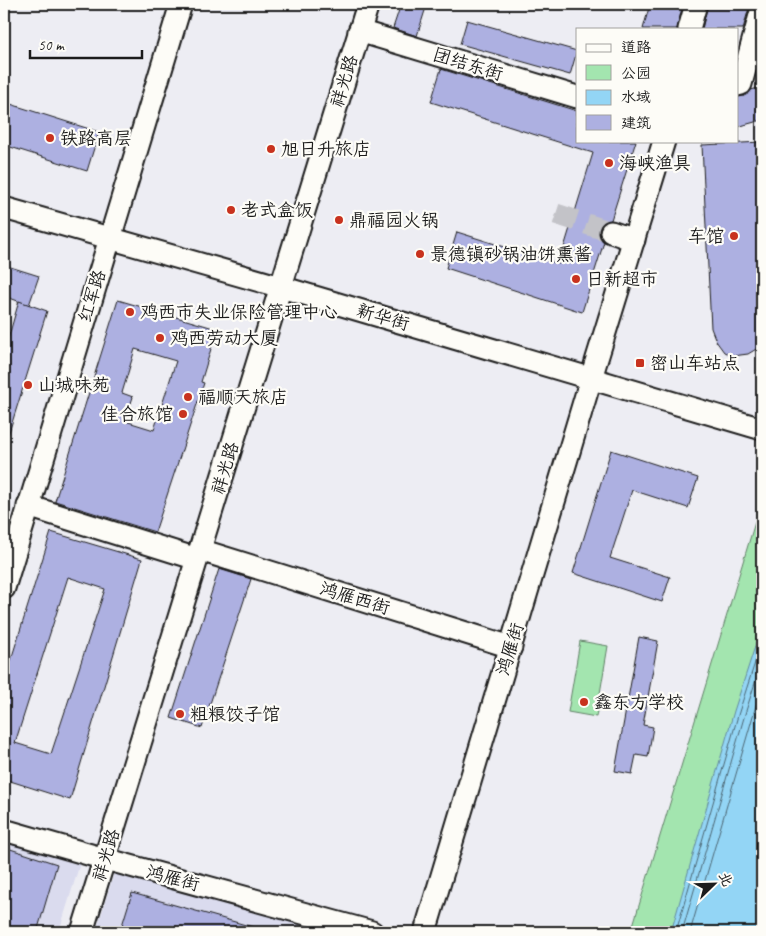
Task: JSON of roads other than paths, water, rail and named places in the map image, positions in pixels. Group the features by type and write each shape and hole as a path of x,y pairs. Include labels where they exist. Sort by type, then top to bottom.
{"street":[{"name":"红军路","path":"4,588 181,4"},
{"name":"祥光路","path":"82,932 368,4"},
{"path":"689,28 696,4"},
{"path":"738,85 741,84 762,8"},
{"name":"团结东街","path":"359,31 576,96"},
{"name":"鸿雁街","path":"425,932 664,142"},
{"name":"新华街","path":"4,193 112,232"},
{"name":"新华街","path":"4,208 112,232 282,281 593,372 762,429"},
{"path":"611,232 634,240"},
{"name":"新华街","path":"593,372 762,414"},
{"name":"鸿雁西街","path":"28,506 511,647"},
{"name":"鸿雁街","path":"4,830 372,932"}],"water":[{"path":"762,625 762,932 671,932 734,711"}],"tunnel":[{"path":"556,214 611,232"}],"place":[{"name":"铁路高层","path":"50,138"},
{"name":"旭日升旅店","path":"271,149"},
{"name":"海峡渔具","path":"609,163"},
{"name":"老式盒饭","path":"231,210"},
{"name":"鼎福园火锅","path":"339,220"},
{"name":"车馆","path":"734,236"},
{"name":"景德镇砂锅油饼熏酱","path":"420,254"},
{"name":"日新超市","path":"576,279"},
{"name":"鸡西市失业保险管理中心","path":"130,312"},
{"name":"鸡西劳动大厦","path":"160,338"},
{"name":"密山车站点","path":"640,363"},
{"name":"山城味苑","path":"28,385"},
{"name":"福顺天旅店","path":"188,397"},
{"name":"佳合旅馆","path":"183,414"},
{"name":"鑫东方学校","path":"584,702"},
{"name":"粗粮饺子馆","path":"180,714"}]}
